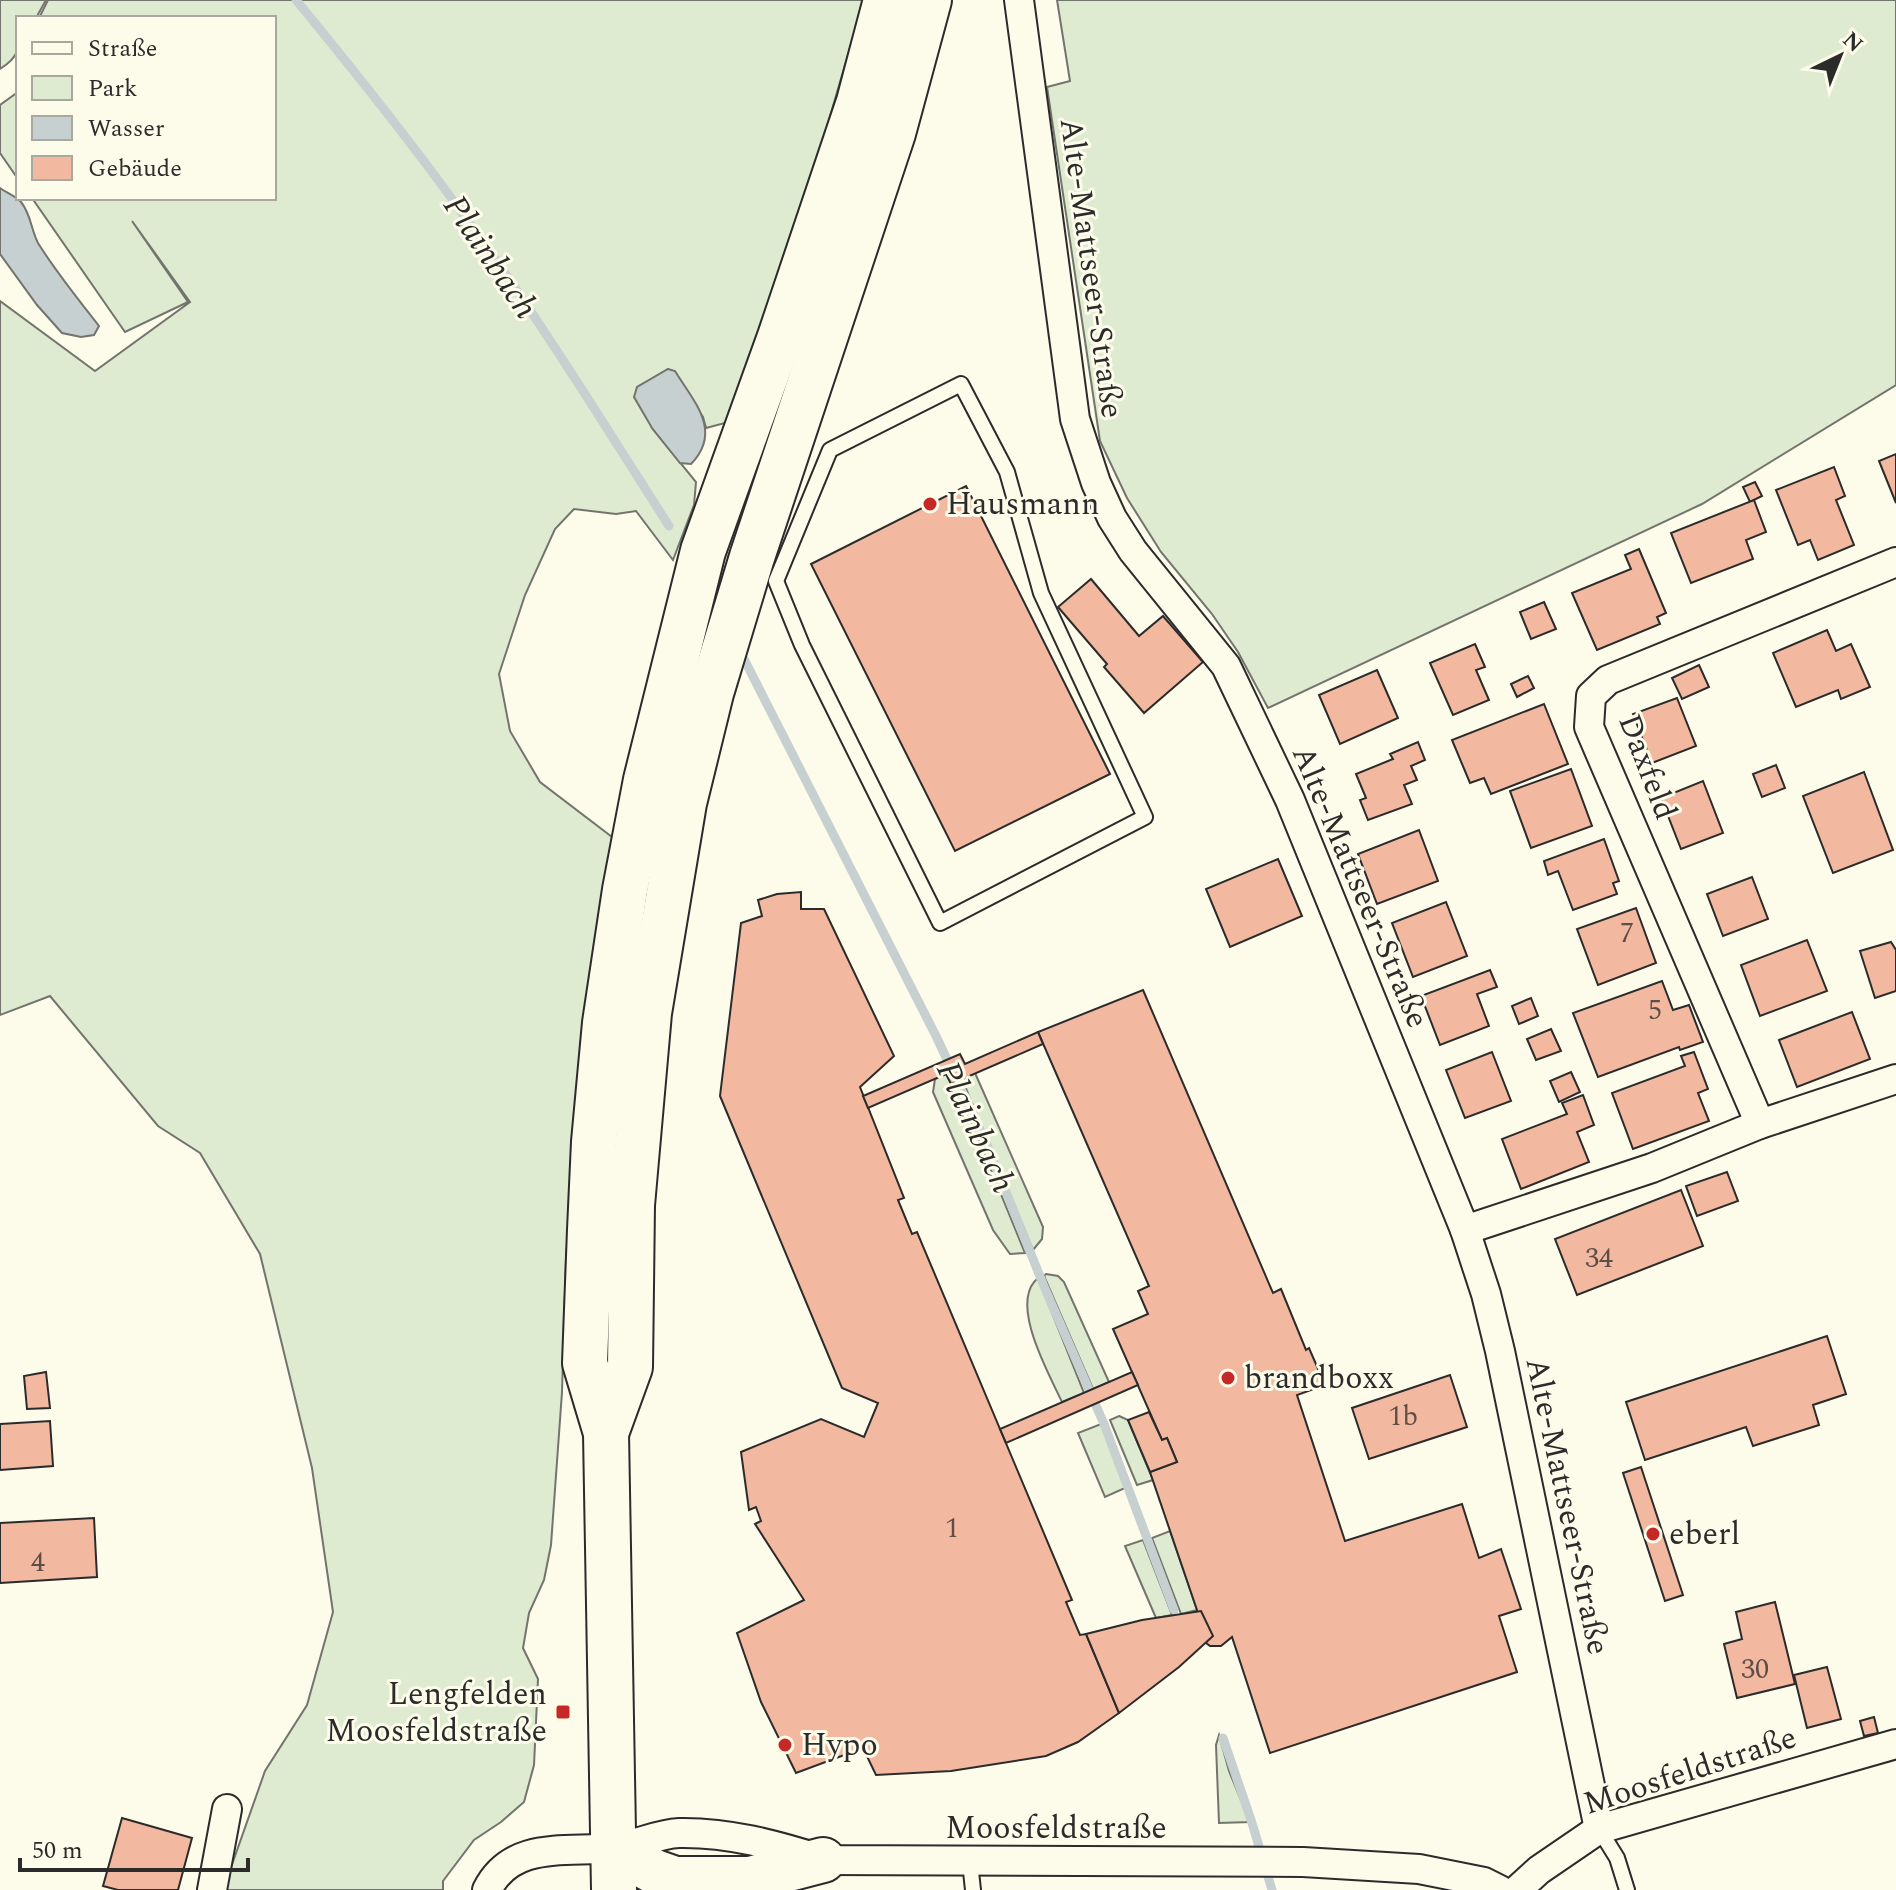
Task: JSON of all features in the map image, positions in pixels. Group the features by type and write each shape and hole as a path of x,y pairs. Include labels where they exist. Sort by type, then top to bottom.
{"main road":[{"path":"823,1860 742,1885 613,1869 606,1433 585,1363 594,1142 605,1023 625,890 646,780 703,551 780,337 859,102 886,0"},
{"path":"606,1433 630,1367 632,1205 649,1013 684,803 711,693 752,557 893,133 929,0"}],"street":[{"name":"Alte-Mattseer-Straße","path":"1019,0 1075,419 1096,483 1112,518 1133,551 1226,666 1290,800 1465,1230 1500,1351 1599,1829"},
{"name":"Daxfeld","path":"1760,1124 1589,727 1591,696 1608,680 1896,562"},
{"path":"1465,1230 1652,1168 1760,1124 1896,1079"},
{"name":"Moosfeldstraße","path":"1517,1890 1539,1870 1599,1829 1896,1744"},
{"path":"212,1890 227,1809"},
{"name":"Moosfeldstraße","path":"487,1890 506,1865 523,1856 541,1851 613,1869 679,1833 762,1841 823,1860 1303,1862 1419,1869 1484,1882 1500,1890"}],"lane":[{"path":"961,384 1007,472 1041,593 1145,817 940,923 802,645 776,581 830,450 961,384"},
{"path":"1599,1829 1617,1858 1627,1890"},
{"path":"970,1862 973,1890"}],"green space":[{"path":"0,0 46,0 37,16 16,16 16,53 0,69"},
{"path":"48,0 864,0 819,154 729,422 706,428 703,417 668,369 637,388 652,428 696,482 694,505 673,560 636,511 616,514 574,509 555,529 525,595 499,674 510,731 540,782 612,837 579,1094 566,1258 562,1392 551,1545 544,1580 529,1613 523,1648 538,1679 534,1765 524,1802 474,1840 443,1881 443,1890 223,1890 265,1771 307,1705 333,1612 312,1468 260,1254 200,1153 158,1126 50,996 0,1015 0,301 95,371 190,302 132,221 188,302 125,332 33,200 276,200 276,16 40,16"},
{"path":"1057,0 1896,0 1896,385 1702,504 1268,708 1238,652 1212,614 1161,552 1127,498 1100,441 1047,87 1070,81"},
{"path":"16,93 16,176 0,153 0,105"},
{"path":"975,1073 1043,1227 1042,1239 1033,1250 962,1079"},
{"path":"946,1074 955,1082 1025,1253 1010,1254 993,1230 933,1092 935,1079"},
{"path":"1044,1276 1058,1276 1064,1282 1109,1382 1093,1389"},
{"path":"1038,1278 1084,1393 1062,1402 1041,1357 1029,1320 1027,1304 1030,1289"},
{"path":"1119,1416 1128,1420 1153,1480 1137,1485 1110,1420"},
{"path":"1101,1424 1125,1488 1105,1497 1078,1433"},
{"path":"1170,1531 1197,1610 1181,1614 1152,1538"},
{"path":"1143,1540 1172,1615 1156,1618 1125,1546"},
{"path":"1219,1735 1229,1771 1250,1822 1219,1823 1216,1745"}],"water":[{"path":"0,188 21,202 38,243 99,326 94,335 81,337 62,333 0,254"},
{"path":"668,369 675,371 697,405 705,428 705,440 691,464 680,463 652,428 634,397 637,387"}],"building":[{"path":"1896,454 1896,503 1879,461"},
{"path":"1834,467 1845,496 1836,500 1854,545 1818,560 1810,540 1798,545 1776,490"},
{"path":"1755,482 1762,496 1750,502 1743,487"},
{"path":"966,486 1110,774 955,851 811,564"},
{"path":"1754,500 1766,532 1746,540 1753,559 1691,583 1671,533"},
{"path":"1639,549 1666,613 1657,617 1660,624 1597,650 1572,593 1631,569 1625,555"},
{"path":"1091,579 1139,636 1163,616 1203,662 1144,713 1058,607"},
{"path":"1544,602 1556,629 1531,639 1520,612"},
{"path":"1827,630 1836,651 1851,644 1870,687 1841,699 1838,690 1796,707 1773,653"},
{"path":"1475,644 1485,667 1476,670 1489,700 1453,715 1430,663"},
{"path":"1699,665 1709,687 1682,699 1672,678"},
{"path":"1377,670 1398,718 1340,744 1319,695"},
{"path":"1528,676 1534,688 1517,697 1511,684"},
{"path":"1677,698 1696,746 1652,763 1633,714"},
{"path":"1544,704 1568,764 1491,794 1484,778 1470,783 1452,740"},
{"path":"1418,742 1425,760 1411,766 1417,780 1404,785 1412,804 1368,820 1360,800 1366,798 1356,774 1393,759 1390,754"},
{"path":"1776,765 1785,788 1762,797 1753,774"},
{"path":"1571,769 1592,826 1531,848 1510,791"},
{"path":"1864,772 1893,850 1833,873 1803,796"},
{"path":"1703,781 1723,833 1681,849 1661,798"},
{"path":"1419,830 1438,881 1377,904 1358,854"},
{"path":"1604,839 1619,881 1613,883 1617,894 1573,910 1558,871 1548,875 1544,861"},
{"path":"1278,859 1302,916 1230,947 1206,889"},
{"path":"1752,877 1768,919 1723,936 1707,894"},
{"path":"801,892 801,909 824,909 894,1056 860,1087 904,1198 898,1200 912,1234 917,1232 1072,1600 1066,1602 1080,1635 1086,1634 1119,1713 1078,1742 1046,1756 951,1771 876,1775 863,1748 796,1773 761,1702 737,1633 804,1600 755,1524 761,1521 756,1507 749,1510 741,1452 821,1419 864,1437 878,1403 842,1388 720,1096 741,923 762,916 758,900 777,894"},
{"path":"1446,902 1467,956 1413,977 1392,923"},
{"path":"1636,908 1656,963 1598,985 1577,929"},
{"path":"1807,940 1827,991 1760,1016 1741,965"},
{"path":"1891,942 1896,950 1896,991 1875,998 1860,951"},
{"path":"1490,970 1497,987 1477,994 1489,1026 1440,1045 1421,996"},
{"path":"1662,981 1673,1010 1689,1005 1703,1042 1680,1050 1679,1047 1598,1077 1573,1013"},
{"name":"brandboxx","path":"1143,990 1273,1293 1281,1289 1306,1350 1309,1348 1325,1385 1297,1395 1345,1541 1462,1504 1479,1558 1501,1549 1521,1609 1499,1616 1517,1672 1270,1753 1232,1637 1221,1646 1210,1646 1201,1639 1195,1622 1197,1610 1150,1472 1177,1462 1167,1438 1162,1440 1113,1329 1148,1314 1138,1291 1149,1286 1038,1032"},
{"path":"1531,998 1538,1016 1519,1024 1512,1006"},
{"path":"1852,1012 1870,1059 1797,1087 1779,1040"},
{"path":"1551,1029 1561,1051 1536,1060 1527,1039"},
{"path":"1038,1032 1043,1044 951,1084 946,1074 868,1108 863,1096 960,1054 965,1064"},
{"path":"1492,1052 1511,1101 1465,1118 1446,1070"},
{"path":"1694,1052 1708,1089 1698,1093 1709,1121 1633,1149 1612,1093 1685,1066 1681,1056"},
{"path":"1571,1072 1580,1092 1559,1102 1550,1081"},
{"path":"1583,1095 1594,1125 1577,1132 1589,1162 1521,1189 1502,1139 1567,1114 1562,1103"},
{"path":"1727,1172 1738,1201 1697,1216 1686,1186"},
{"path":"1681,1190 1703,1246 1577,1295 1555,1239"},
{"path":"1827,1336 1846,1394 1813,1405 1819,1425 1753,1446 1746,1427 1645,1460 1626,1402"},
{"path":"46,1372 50,1408 27,1409 24,1376"},
{"path":"1132,1372 1138,1385 1006,1443 1000,1429"},
{"path":"1450,1375 1467,1427 1369,1459 1352,1408"},
{"path":"1149,1412 1162,1440 1167,1438 1177,1462 1150,1472 1128,1420"},
{"path":"50,1421 53,1466 0,1470 0,1424"},
{"name":"eberl","path":"1641,1467 1683,1595 1665,1601 1623,1473"},
{"path":"94,1518 97,1577 0,1583 0,1523"},
{"path":"1775,1602 1795,1684 1737,1698 1724,1644 1742,1639 1736,1612"},
{"path":"1201,1611 1213,1636 1179,1667 1119,1713 1086,1634 1142,1620"},
{"path":"1827,1667 1841,1719 1807,1728 1794,1675"},
{"path":"1874,1717 1878,1733 1864,1736 1860,1721"},
{"path":"122,1818 192,1838 178,1890 118,1890 103,1886"}],"waterway":[{"name":"Plainbach","path":"296,0 398,127 485,245 566,364 669,526"},
{"name":"Plainbach","path":"744,659 936,1036 988,1147 1104,1424 1174,1610"},
{"name":"Plainbach","path":"1223,1738 1272,1890"}],"place":[{"name":"Hausmann","path":"930,504"},
{"name":"brandboxx","path":"1228,1378"},
{"name":"eberl","path":"1653,1534"},
{"name":"Lengfelden Moosfeldstraße","path":"563,1712"},
{"name":"Hypo","path":"785,1745"}]}
